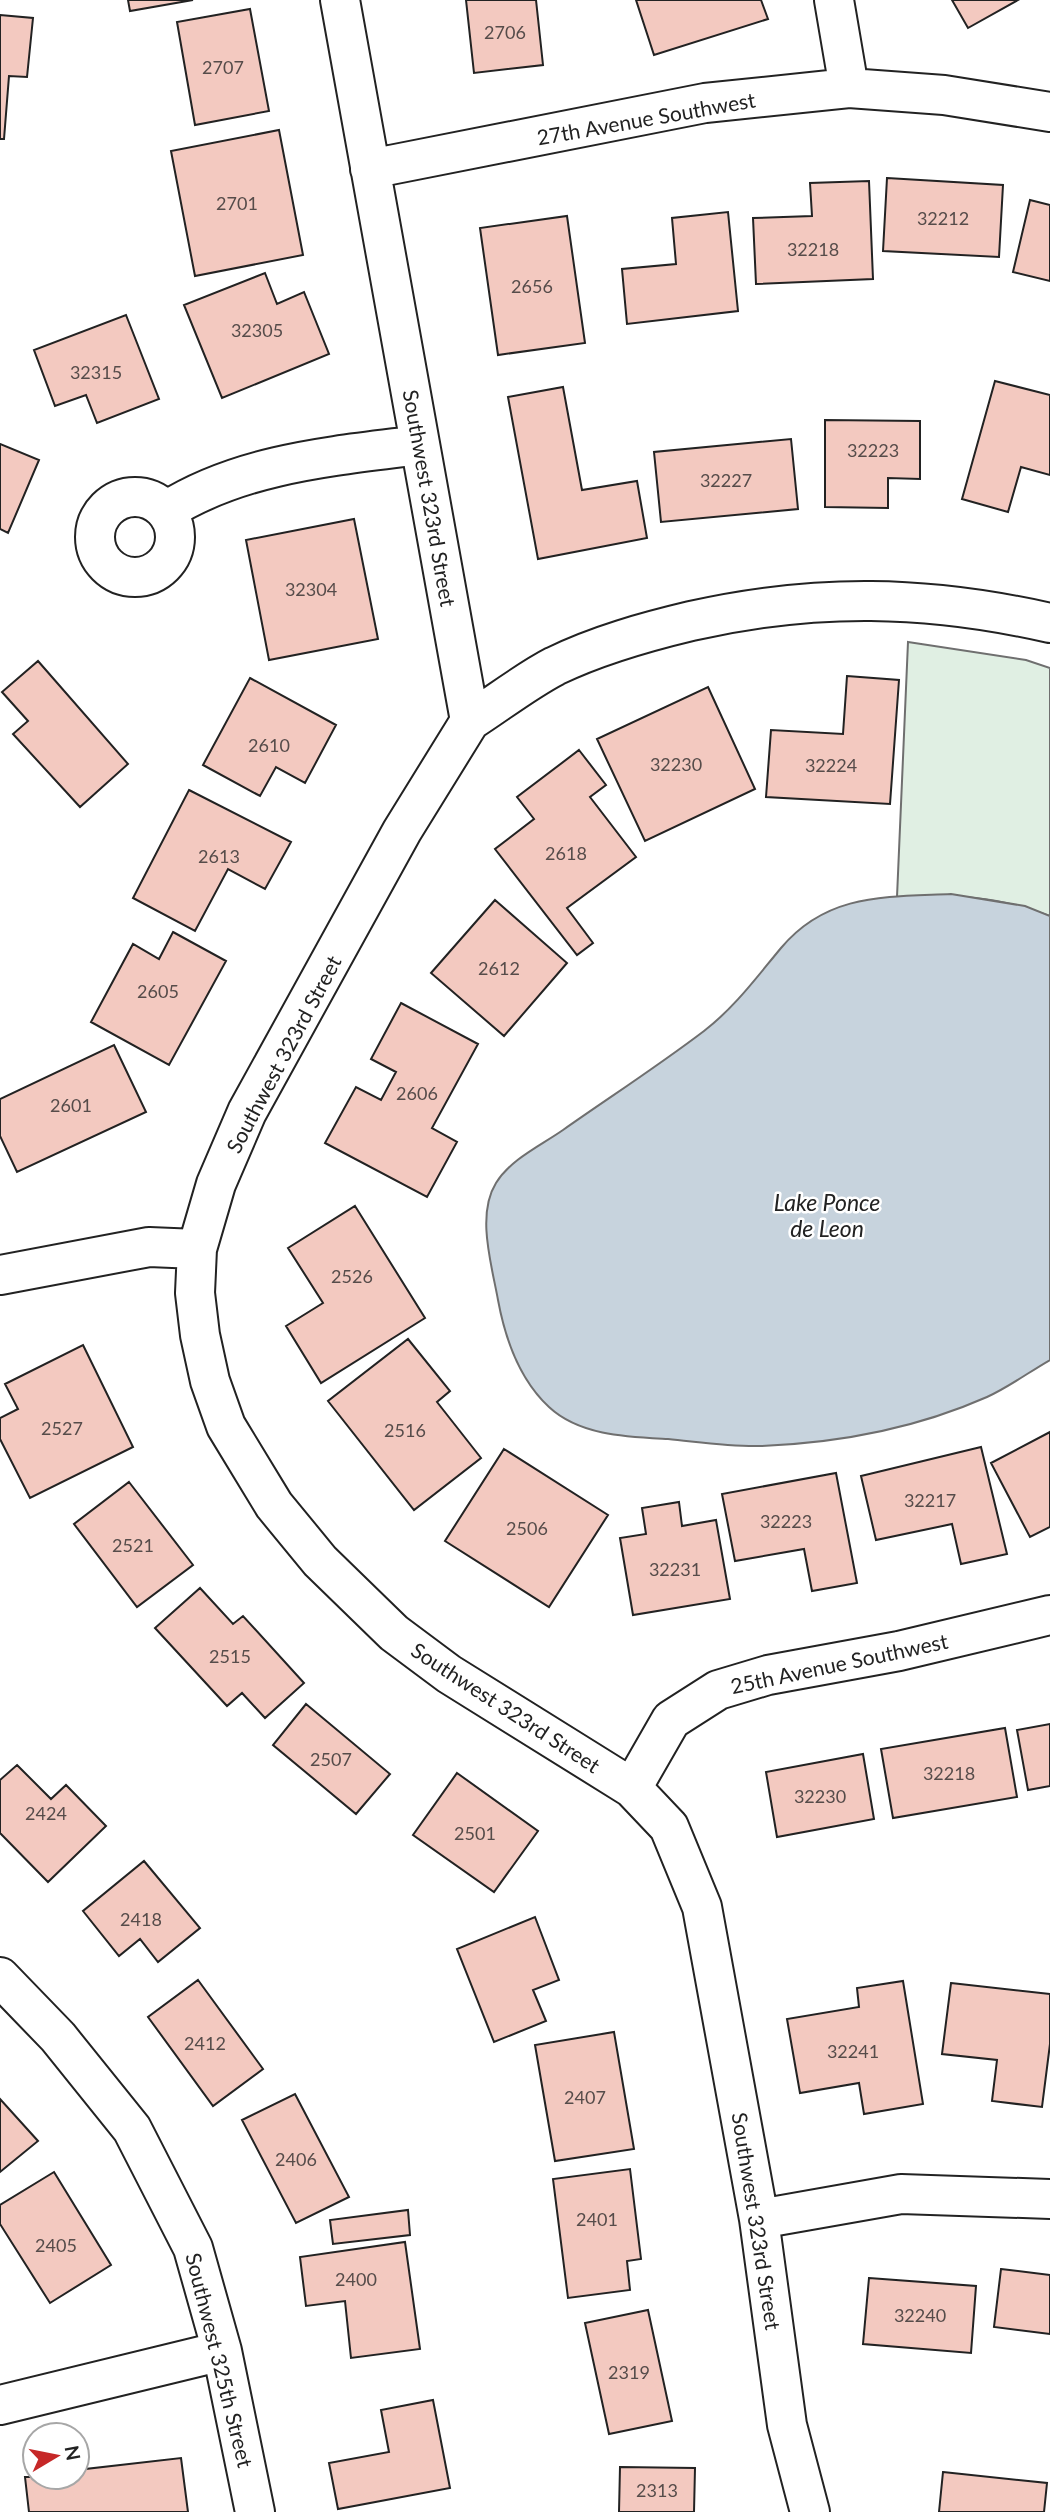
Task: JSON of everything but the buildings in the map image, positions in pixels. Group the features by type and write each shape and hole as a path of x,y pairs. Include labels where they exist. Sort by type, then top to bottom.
{"street":[{"name":"Southwest 323rd Street","path":"340,0 470,721 402,831 247,1112 216,1184 197,1249 195,1293 200,1335 210,1381 226,1426 274,1505 320,1561 394,1633 449,1674 632,1788 668,1826 702,1907 759,2219 787,2425 810,2512"},
{"path":"834,0 849,88"},
{"name":"27th Avenue Southwest","path":"370,169 705,103 849,88 944,95 1050,112"},
{"path":"166,511 218,485 275,468 307,460 420,445"},
{"path":"470,721 554,667 578,656 626,638 740,610 803,602 879,599 986,608 1050,623"},
{"path":"0,1275 149,1247 197,1249"},
{"name":"25th Avenue Southwest","path":"632,1788 671,1720 718,1690 768,1675 899,1651 1050,1615"},
{"name":"Southwest 325th Street","path":"0,1977 58,2037 132,2129 193,2248 222,2351 255,2512"},
{"path":"759,2219 901,2194 1050,2199"},
{"path":"0,2405 222,2351"}],"green space":[{"path":"908,642 1026,660 1050,668 1050,916 993,900 936,896 897,897"}],"water":[{"name":"Lake Ponce de Leon","path":"951,894 1025,906 1050,916 1050,1360 995,1393 960,1408 876,1432 819,1441 750,1446 637,1437 590,1429 561,1417 539,1396 522,1371 501,1314 489,1256 486,1225 490,1196 502,1174 526,1154 704,1031 735,1002 799,930 818,917 838,908 881,898"}]}
